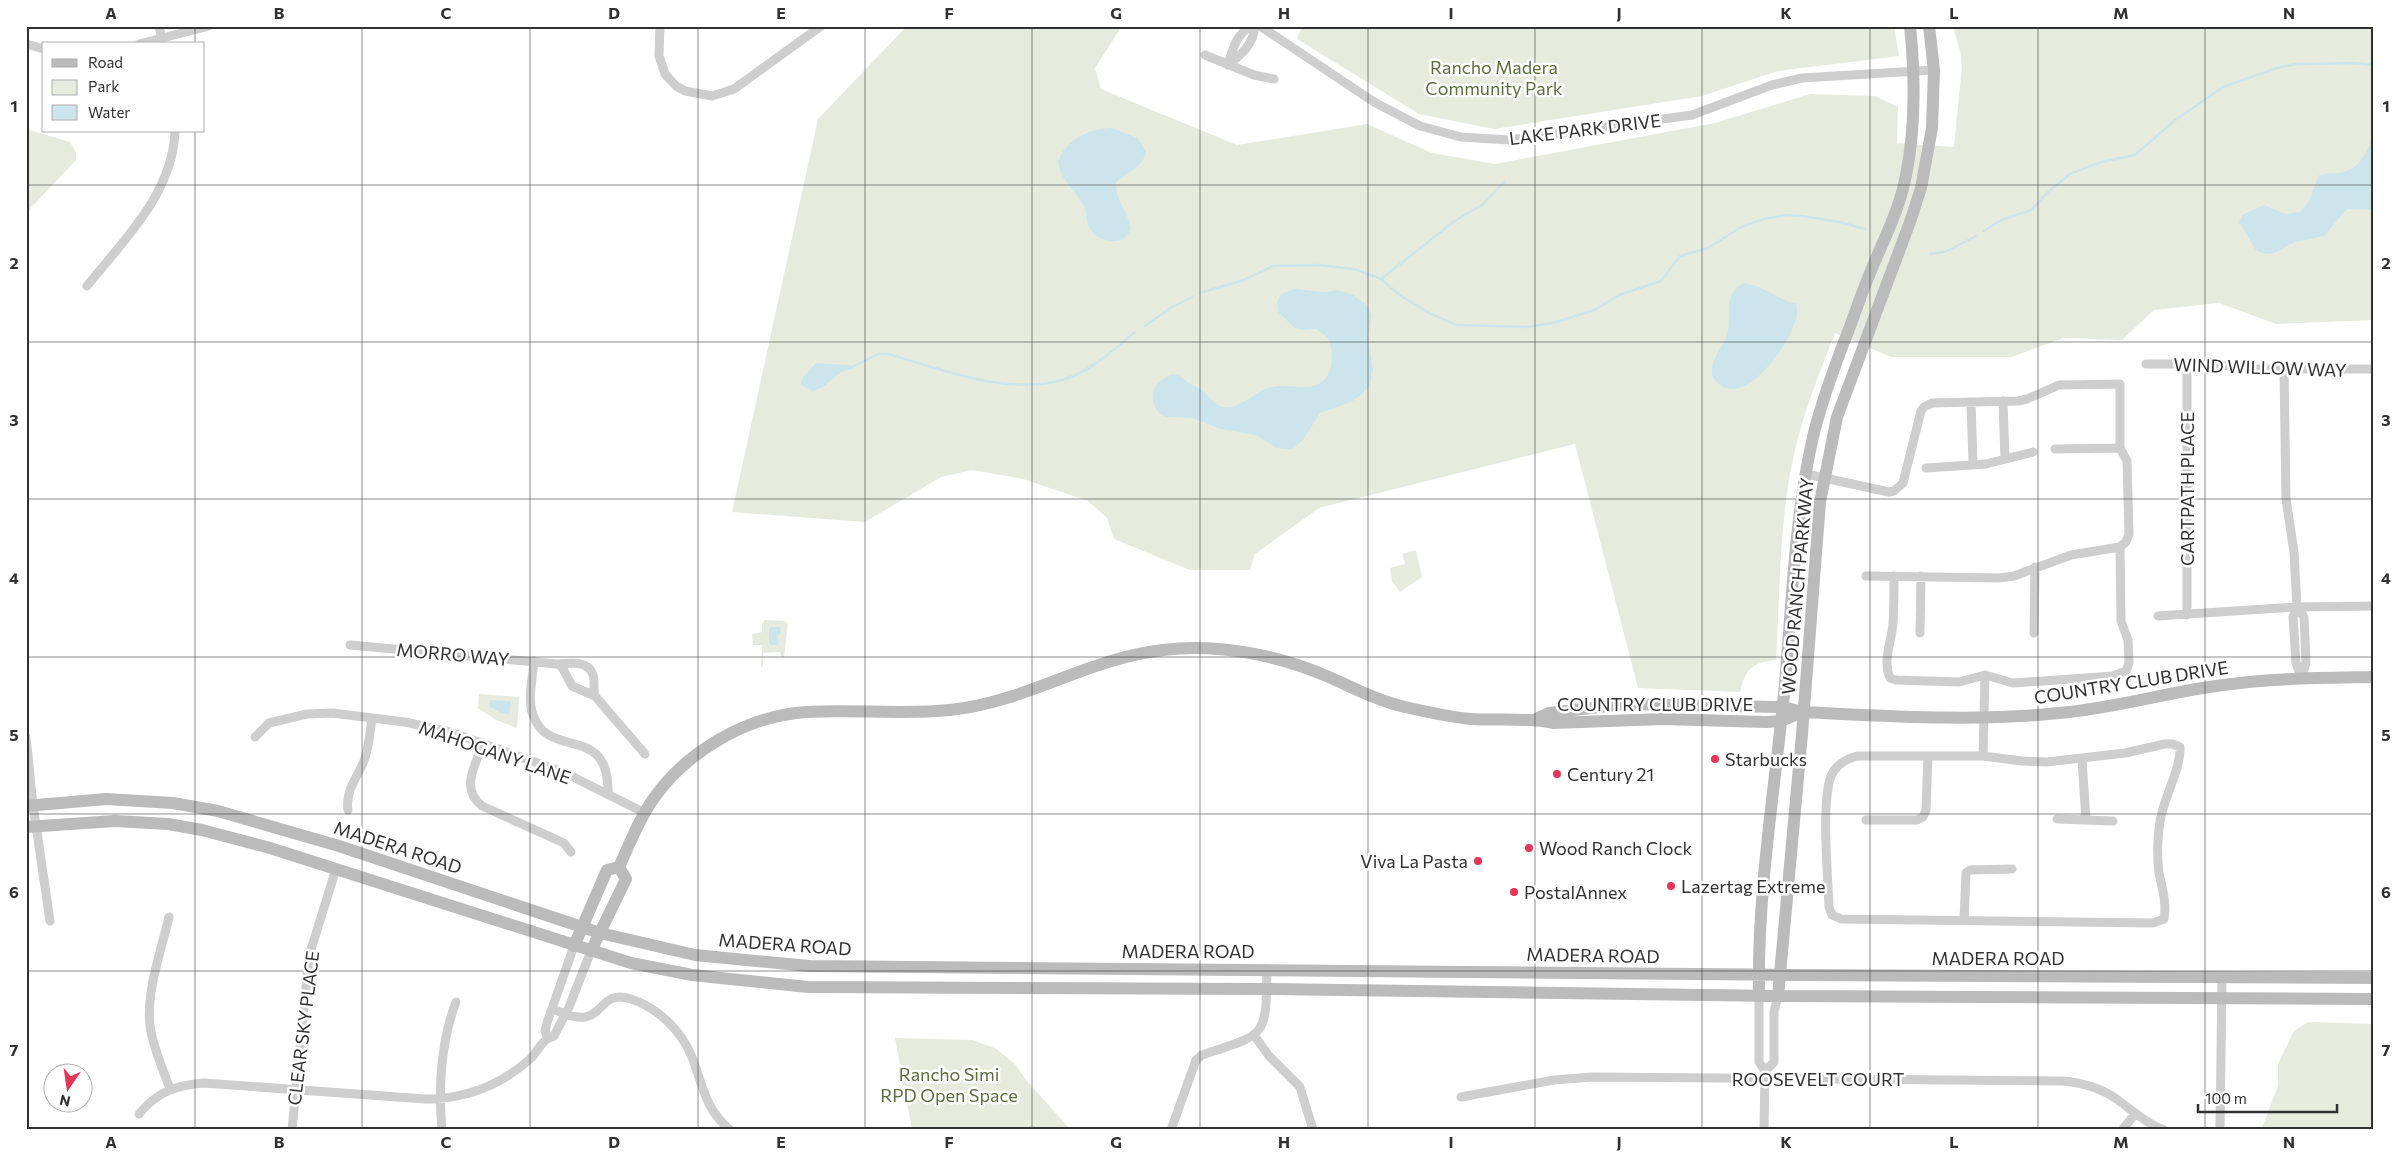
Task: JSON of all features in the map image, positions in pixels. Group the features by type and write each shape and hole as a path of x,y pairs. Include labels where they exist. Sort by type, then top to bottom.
{"main road":[{"name":"WOOD RANCH PARKWAY","path":"1759,996 1758,953 1767,836 1781,721 1800,515 1806,474 1813,437 1826,393 1869,276 1888,233 1906,176 1914,72 1910,26"},
{"name":"WOOD RANCH PARKWAY","path":"1778,996 1820,502 1837,416 1921,188 1932,128 1934,70 1929,26"},
{"name":"COUNTRY CLUB DRIVE","path":"619,867 654,797 686,763 708,746 756,722 803,712 922,712 970,707 1018,694 1108,661 1138,653 1164,650 1219,650 1276,659 1312,670 1372,697 1402,707 1470,719 1536,719 1553,723 1662,719 1781,721 1803,712"},
{"name":"COUNTRY CLUB DRIVE","path":"1536,719 1549,713 1624,704 1782,706 1803,712 1942,718 1983,717 2068,712 2224,685 2302,678 2374,677"},
{"name":"MADERA ROAD","path":"29,806 106,799 173,803 218,810 339,846 600,933 695,955 809,966 1779,975 2374,978"},
{"path":"31,827 115,821 168,824 237,838 591,952 631,963 692,975 808,986 1267,989 1759,996 2374,999"},
{"path":"574,946 607,870 619,867 626,879 591,952"}],"street":[{"path":"159,26 162,41 208,26"},
{"path":"660,26 659,56 665,74 685,91 712,96 734,89 821,26"},
{"path":"1228,65 1234,44 1243,31 1251,26"},
{"path":"1228,65 1245,51 1254,37 1255,26"},
{"name":"LAKE PARK DRIVE","path":"1260,26 1398,116 1442,133 1482,140 1509,140 1692,115 1772,85 1802,78 1934,70"},
{"path":"26,44 42,48"},
{"path":"1204,55 1254,75 1274,79"},
{"path":"87,286 145,215 158,194 168,167 175,132"},
{"name":"WIND WILLOW WAY","path":"2146,364 2215,364 2252,369 2284,370 2374,369"},
{"name":"CARTPATH PLACE","path":"2187,364 2187,615"},
{"path":"2284,370 2286,499 2294,552 2297,607 2304,617 2306,662 2302,678"},
{"path":"1806,474 1889,492 1894,491 1902,483 1921,411 1924,406 1932,403 2027,399 2059,385 2120,384 2120,448 2127,461 2129,534 2126,542 2120,546 2070,554 2035,568 1999,578 1866,576"},
{"path":"2003,401 2005,459"},
{"path":"1971,402 1973,464"},
{"path":"2055,448 2120,448"},
{"path":"1926,468 1973,464 2033,452"},
{"path":"1894,576 1893,626 1888,645 1887,672 1890,678 1896,680 1959,682 1985,675 2013,682 2021,682 2113,676 2126,670 2129,663 2128,640 2121,621 2120,546"},
{"path":"2034,633 2035,568"},
{"path":"1920,633 1921,576"},
{"path":"2158,616 2297,607 2374,606"},
{"name":"MORRO WAY","path":"350,645 557,664 578,663 588,667 594,676 595,696"},
{"path":"534,661 531,700 535,721 553,738 585,746 599,758 607,770 608,794"},
{"path":"557,664 562,667 572,686 595,696 645,754"},
{"path":"1983,756 1985,675"},
{"name":"MAHOGANY LANE","path":"255,737 269,724 307,714 332,713 428,726 563,772 645,813"},
{"path":"348,810 346,799 369,746 372,718"},
{"path":"26,737 31,827 50,920"},
{"path":"483,744 470,783 470,791 474,799 482,806 564,843 571,852"},
{"path":"2164,744 2174,744 2180,748 2180,756 2166,795 2157,846 2159,871 2166,908 2164,919 2153,923 1842,919 1832,915 1829,907 1827,810 1829,786 1837,767 1846,759 1857,756 1928,756 1983,756 2022,761 2082,759 2164,744"},
{"path":"1866,820 1917,820 1923,817 1926,810 1928,756"},
{"path":"2082,759 2086,820"},
{"path":"2057,819 2113,821"},
{"name":"CLEAR SKY PLACE","path":"292,1130 308,956 336,869"},
{"path":"1964,920 1966,873 1970,870 2012,870"},
{"path":"169,917 151,995 149,1012 152,1039 170,1089"},
{"path":"547,1037 545,1030 574,946"},
{"path":"139,1114 151,1100 170,1089 204,1083 439,1099 465,1095 488,1086 530,1059 547,1037 554,1036 566,1014 591,952"},
{"path":"1172,1130 1196,1060 1202,1055 1254,1035 1264,1022 1267,969"},
{"path":"2220,1130 2222,977"},
{"name":"WOOD RANCH PARKWAY","path":"1759,996 1758,1062 1764,1075 1764,1130"},
{"name":"WOOD RANCH PARKWAY","path":"1764,1075 1774,1062 1774,1012 1778,996"},
{"path":"552,1009 580,1018 589,1016 603,1003 615,997 629,998 655,1011 678,1032 687,1046 707,1102 730,1130"},
{"path":"442,1130 439,1099 449,1020 456,1002"},
{"path":"1254,1035 1269,1056 1300,1087 1313,1130"},
{"name":"ROOSEVELT COURT","path":"1461,1097 1573,1078 1764,1075 2063,1081 2092,1086 2105,1092 2135,1114 2164,1130"},
{"path":"2122,1130 2135,1114"}],"green space":[{"path":"907,26 1122,26 1095,68 1101,89 1237,145 1367,124 1432,153 1495,164 1715,123 1810,94 1875,96 1898,107 1897,143 1954,147 1962,66 1953,26 2374,26 2374,320 2276,324 2219,303 2154,310 2122,340 2063,338 2012,357 1891,357 1835,333 1801,427 1788,484 1781,559 1776,660 1755,665 1744,678 1740,692 1638,688 1575,444 1319,508 1255,554 1250,570 1190,570 1114,539 1107,518 1088,501 1023,479 972,470 941,477 865,522 732,512 818,119"},
{"name":"Rancho Madera Community Park","path":"1302,26 1894,26 1899,56 1778,71 1702,96 1494,129 1419,114 1297,39"},
{"path":"26,129 70,142 76,152 76,160 26,213"},
{"path":"1416,550 1422,577 1400,592 1392,581 1390,568 1405,564 1402,554"},
{"path":"765,620 785,621 788,624 784,657 781,657 780,652 763,653 763,667 761,667 762,645 753,645 752,634 762,632 762,624"},
{"path":"479,694 519,697 517,728 496,720 478,708"},
{"path":"2308,1022 2374,1024 2374,1130 2261,1130 2278,1086 2278,1064 2294,1031"},
{"name":"Rancho Simi RPD Open Space","path":"895,1038 972,1040 995,1048 1015,1064 1027,1081 1071,1130 912,1130"}],"water":[{"path":"1112,128 1138,138 1146,152 1138,166 1116,183 1116,189 1131,230 1124,239 1118,241 1101,239 1092,232 1087,221 1084,206 1062,174 1058,162 1066,148 1079,137 1096,130"},
{"path":"2374,135 2374,210 2347,209 2324,236 2295,242 2272,254 2261,253 2255,249 2239,222 2242,215 2264,205 2286,214 2300,212 2309,201 2318,176 2345,172 2352,169 2365,154"},
{"path":"1744,283 1758,287 1796,304 1797,314 1793,328 1784,345 1759,376 1745,386 1731,389 1719,384 1715,380 1712,374 1712,366 1727,335 1730,297 1737,287"},
{"path":"1295,289 1324,292 1338,290 1353,295 1367,305 1371,315 1368,339 1373,370 1369,386 1361,395 1351,402 1320,413 1303,440 1294,448 1288,449 1277,448 1256,435 1221,429 1192,418 1166,417 1158,412 1153,399 1156,385 1167,376 1174,374 1205,392 1214,402 1223,407 1235,406 1268,388 1282,386 1306,387 1322,382 1330,370 1332,362 1328,338 1316,329 1304,330 1295,328 1278,312 1277,302 1281,294"},
{"path":"816,363 847,365 852,366 852,369 841,373 818,390 812,391 801,385 802,378"},
{"path":"771,627 780,627 781,634 777,636 779,640 778,645 771,645 769,643 769,629"},
{"path":"490,700 511,701 509,715 489,706"}],"waterway":[{"path":"1984,231 2001,220 2031,210 2049,191 2070,174 2101,162 2135,155 2174,121 2223,87 2280,67 2298,64 2354,63 2374,65"},
{"path":"1381,279 1456,220 1482,205 1504,182"},
{"path":"1200,293 1244,280 1273,266 1318,265 1354,269 1381,279 1401,296 1431,314 1457,325 1526,327 1553,323 1595,310 1619,295 1661,281 1680,256 1708,248 1741,227 1764,219 1785,215 1802,216 1840,222 1864,229"},
{"path":"1930,254 1945,252 1976,236"},
{"path":"1145,326 1172,307 1192,297"},
{"path":"852,367 878,354 889,354 971,378 992,382 1034,385 1065,379 1087,369 1135,332"}],"place":[{"name":"Starbucks","path":"1715,759"},
{"name":"Century 21","path":"1557,774"},
{"name":"Wood Ranch Clock","path":"1529,848"},
{"name":"Viva La Pasta","path":"1478,861"},
{"name":"Lazertag Extreme","path":"1671,886"},
{"name":"PostalAnnex","path":"1514,892"}]}
